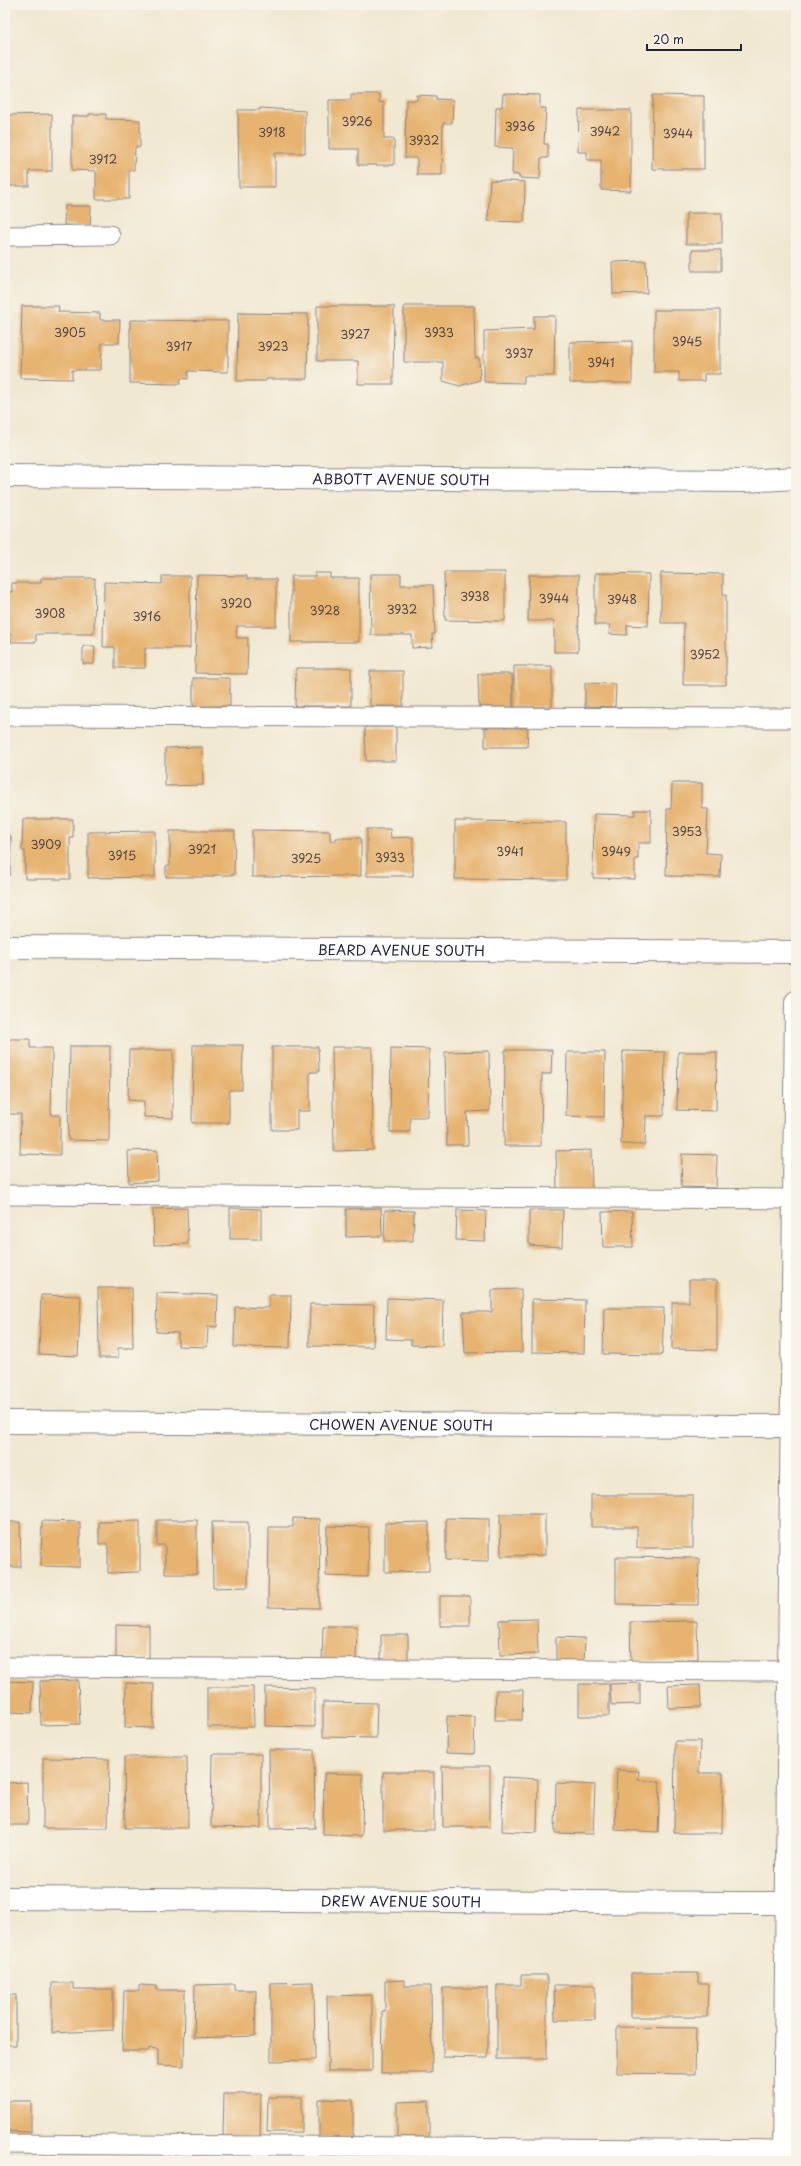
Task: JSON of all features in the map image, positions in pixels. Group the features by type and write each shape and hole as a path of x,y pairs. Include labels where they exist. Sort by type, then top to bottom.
{"street":[{"name":"ABBOTT AVENUE SOUTH","path":"5,476 736,480 796,478"},
{"name":"BEARD AVENUE SOUTH","path":"5,947 796,952"},
{"path":"788,2154 791,1900 789,1671 794,1423 796,1002"},
{"name":"CHOWEN AVENUE SOUTH","path":"5,1422 742,1426 783,1426 794,1423"},
{"name":"DREW AVENUE SOUTH","path":"5,1898 740,1903 777,1903 791,1900"}],"lane":[{"path":"5,236 110,235"},
{"path":"5,716 796,718"},
{"path":"5,1195 794,1199"},
{"path":"5,1667 789,1671"},
{"path":"5,2144 788,2154"}],"building":[{"path":"351,94 379,94 379,102 384,103 384,139 394,139 394,165 358,165 358,149 329,149 329,100 351,100"},
{"path":"503,94 540,95 540,108 546,108 544,144 548,144 548,158 541,158 540,179 519,178 519,175 512,174 513,148 495,147 496,107 502,107"},
{"path":"417,95 436,96 436,99 453,100 452,123 443,123 442,175 417,175 417,158 405,158 406,100 417,100"},
{"path":"653,95 704,96 704,169 652,169"},
{"path":"260,108 305,111 305,153 275,153 275,187 239,187 238,110 260,110"},
{"path":"579,110 631,110 631,191 601,190 601,160 587,160 587,152 578,152"},
{"path":"52,114 52,171 29,171 29,186 5,186 5,115"},
{"path":"89,114 106,114 106,119 140,120 140,147 135,147 134,170 129,170 129,199 96,199 96,171 72,170 72,116 89,116"},
{"path":"490,180 525,182 524,222 488,221"},
{"path":"65,206 91,206 90,226 64,225"},
{"path":"686,213 722,213 722,244 686,244"},
{"path":"692,250 721,250 721,271 692,271"},
{"path":"646,261 647,293 613,294 612,262"},
{"path":"22,306 59,306 58,312 100,313 100,320 120,320 119,343 102,343 101,370 72,370 72,379 20,378"},
{"path":"317,306 394,306 393,384 358,384 358,361 317,361"},
{"path":"404,306 474,306 475,358 479,358 480,380 460,386 443,381 443,362 404,362"},
{"path":"654,310 720,310 720,374 704,374 704,381 679,381 679,372 654,372"},
{"path":"238,313 308,314 307,379 237,381"},
{"path":"534,316 555,316 554,376 524,376 524,383 484,382 484,331 534,329"},
{"path":"130,320 228,321 228,372 188,371 188,379 181,378 180,384 130,383"},
{"path":"632,341 632,383 570,383 570,342"},
{"path":"444,572 505,572 505,621 445,620"},
{"path":"315,573 330,573 330,578 359,578 359,642 291,642 291,576 315,576"},
{"path":"595,573 649,574 648,626 627,625 627,635 609,634 610,625 595,625"},
{"path":"661,573 723,574 723,595 726,595 726,685 683,685 684,623 661,623"},
{"path":"370,574 401,574 401,585 433,585 435,634 432,634 433,647 412,648 412,635 371,635"},
{"path":"197,575 247,576 247,579 276,579 276,626 237,626 236,638 248,638 247,674 195,673"},
{"path":"529,575 579,575 578,652 554,652 554,621 528,621"},
{"path":"162,576 190,576 190,648 145,648 145,668 115,668 115,647 103,647 104,582 162,584"},
{"path":"41,578 95,578 94,634 36,634 36,642 11,642 11,634 5,634 5,592 12,592 12,583 41,583"},
{"path":"83,646 95,646 94,664 83,664"},
{"path":"514,666 552,666 552,707 514,707"},
{"path":"296,668 351,668 351,706 295,706"},
{"path":"370,671 403,671 403,706 370,706"},
{"path":"478,674 512,674 513,707 479,707"},
{"path":"193,678 230,678 230,706 193,706"},
{"path":"585,683 616,684 615,707 585,706"},
{"path":"365,727 396,727 396,761 366,761"},
{"path":"485,727 528,728 527,747 485,747"},
{"path":"202,747 203,785 165,786 165,748"},
{"path":"672,783 702,783 702,809 708,809 706,853 721,854 720,877 666,876 667,809 671,809"},
{"path":"635,810 651,810 651,843 638,843 638,859 635,859 635,879 593,878 594,814 635,815"},
{"path":"23,819 73,819 73,838 70,838 70,879 25,879 25,851 22,851"},
{"path":"455,821 566,822 566,880 455,879"},
{"path":"367,829 390,829 391,838 413,837 413,876 367,876"},
{"path":"252,830 330,831 330,841 336,841 336,838 361,838 361,876 252,877"},
{"path":"155,831 155,877 88,878 88,832"},
{"path":"170,831 235,831 234,875 213,875 213,877 166,877 166,866 170,866"},
{"path":"5,836 11,836 10,875 5,875"},
{"path":"5,1039 30,1039 30,1048 52,1048 51,1115 60,1115 60,1155 20,1154 21,1114 7,1114"},
{"path":"193,1045 243,1045 242,1090 229,1090 229,1123 192,1123"},
{"path":"70,1046 110,1046 109,1141 68,1140"},
{"path":"272,1047 318,1047 319,1072 310,1072 310,1111 297,1111 297,1130 272,1130"},
{"path":"332,1047 372,1047 373,1150 334,1151"},
{"path":"391,1048 429,1049 428,1117 410,1117 410,1132 390,1132"},
{"path":"129,1050 173,1050 173,1118 144,1117 144,1101 128,1100"},
{"path":"505,1050 552,1050 551,1074 542,1074 541,1146 504,1146"},
{"path":"489,1051 490,1111 467,1112 468,1145 447,1145 445,1052"},
{"path":"623,1051 665,1052 664,1116 646,1116 645,1145 621,1144"},
{"path":"567,1052 605,1052 604,1117 566,1116"},
{"path":"678,1052 717,1052 716,1111 677,1110"},
{"path":"157,1150 158,1181 129,1183 128,1151"},
{"path":"591,1150 592,1190 557,1191 556,1151"},
{"path":"682,1154 717,1155 716,1188 681,1187"},
{"path":"187,1208 188,1244 154,1245 153,1209"},
{"path":"230,1208 261,1209 261,1239 230,1239"},
{"path":"381,1208 382,1236 346,1237 346,1209"},
{"path":"385,1210 414,1211 413,1241 384,1241"},
{"path":"457,1210 486,1211 485,1241 456,1240"},
{"path":"529,1210 563,1210 562,1247 529,1245"},
{"path":"632,1211 633,1247 603,1247 602,1212"},
{"path":"689,1280 717,1280 717,1350 672,1349 672,1302 689,1302"},
{"path":"98,1288 132,1288 133,1348 118,1348 118,1358 99,1358"},
{"path":"521,1289 522,1352 465,1353 463,1312 492,1312 492,1290"},
{"path":"157,1293 218,1295 217,1327 208,1326 207,1347 178,1346 178,1333 156,1332"},
{"path":"41,1295 81,1296 78,1356 39,1354"},
{"path":"269,1295 291,1295 290,1348 234,1347 235,1307 269,1308"},
{"path":"387,1298 443,1300 442,1346 411,1345 411,1340 386,1339"},
{"path":"532,1299 585,1300 584,1353 532,1352"},
{"path":"310,1304 374,1305 373,1347 309,1346"},
{"path":"604,1308 664,1308 662,1355 603,1354"},
{"path":"591,1495 693,1495 693,1548 637,1548 637,1527 591,1527"},
{"path":"500,1514 545,1514 545,1555 501,1556"},
{"path":"293,1518 320,1519 319,1608 268,1607 269,1527 293,1527"},
{"path":"446,1518 489,1519 489,1561 446,1560"},
{"path":"157,1520 197,1520 197,1574 165,1574 165,1545 157,1545"},
{"path":"42,1521 80,1522 80,1567 41,1566"},
{"path":"140,1521 140,1572 108,1573 108,1544 99,1544 99,1522"},
{"path":"5,1522 20,1522 21,1567 5,1567"},
{"path":"212,1522 248,1522 248,1587 213,1588"},
{"path":"429,1522 429,1571 385,1572 385,1523"},
{"path":"327,1526 369,1527 368,1577 326,1576"},
{"path":"616,1557 699,1558 698,1605 616,1604"},
{"path":"440,1596 470,1596 470,1626 440,1626"},
{"path":"537,1619 538,1654 500,1655 499,1620"},
{"path":"697,1621 698,1660 631,1661 630,1622"},
{"path":"116,1625 149,1626 149,1658 116,1658"},
{"path":"323,1626 357,1626 356,1663 322,1663"},
{"path":"381,1635 408,1635 408,1660 381,1660"},
{"path":"556,1637 585,1638 584,1663 556,1662"},
{"path":"78,1680 80,1724 41,1725 40,1681"},
{"path":"5,1681 33,1682 32,1713 5,1712"},
{"path":"126,1683 154,1684 153,1728 125,1727"},
{"path":"640,1683 640,1704 611,1705 610,1684"},
{"path":"579,1684 609,1684 609,1716 579,1716"},
{"path":"700,1685 701,1707 669,1708 668,1686"},
{"path":"207,1687 253,1687 254,1727 207,1727"},
{"path":"265,1687 315,1688 315,1727 265,1726"},
{"path":"496,1690 523,1690 522,1720 495,1720"},
{"path":"323,1702 377,1703 376,1738 323,1737"},
{"path":"447,1716 475,1717 474,1754 446,1753"},
{"path":"675,1741 700,1741 699,1773 723,1773 722,1833 674,1833"},
{"path":"269,1750 314,1750 315,1828 270,1829"},
{"path":"212,1754 261,1754 261,1828 211,1827"},
{"path":"124,1757 187,1757 188,1828 125,1828"},
{"path":"43,1758 109,1759 108,1828 43,1828"},
{"path":"442,1766 490,1766 490,1827 443,1827"},
{"path":"617,1770 639,1771 638,1780 660,1782 658,1832 615,1830"},
{"path":"383,1772 434,1772 434,1830 383,1830"},
{"path":"324,1773 363,1774 362,1836 323,1835"},
{"path":"503,1777 538,1779 537,1833 502,1831"},
{"path":"27,1782 28,1825 5,1825 5,1783"},
{"path":"556,1783 595,1785 593,1834 555,1833"},
{"path":"631,1973 698,1973 698,1983 708,1983 707,2017 631,2017"},
{"path":"521,1975 547,1975 547,2059 497,2059 497,1985 521,1985"},
{"path":"404,1980 404,1986 431,1986 432,2073 381,2073 382,2011 385,2011 385,1981"},
{"path":"314,1982 315,2060 271,2061 271,1983"},
{"path":"52,1983 73,1983 73,1989 113,1989 113,2030 52,2033"},
{"path":"234,1984 234,1990 256,1990 255,2036 194,2038 195,1985"},
{"path":"139,1985 157,1986 157,1990 185,1990 184,2066 158,2065 158,2049 149,2048 149,2051 122,2051 124,1991 139,1991"},
{"path":"554,1985 595,1985 595,2020 555,2020"},
{"path":"443,1988 488,1988 488,2058 443,2057"},
{"path":"5,1995 16,1995 16,2045 5,2045"},
{"path":"372,1995 372,2071 328,2071 327,1996"},
{"path":"617,2027 696,2028 695,2074 617,2073"},
{"path":"224,2094 261,2094 260,2137 223,2136"},
{"path":"268,2097 302,2097 302,2132 267,2132"},
{"path":"319,2099 353,2100 353,2137 319,2137"},
{"path":"5,2101 31,2101 31,2132 5,2131"},
{"path":"429,2101 429,2137 397,2137 397,2102"},
{"path":"619,2158 619,2161 585,2161 585,2159"}]}
